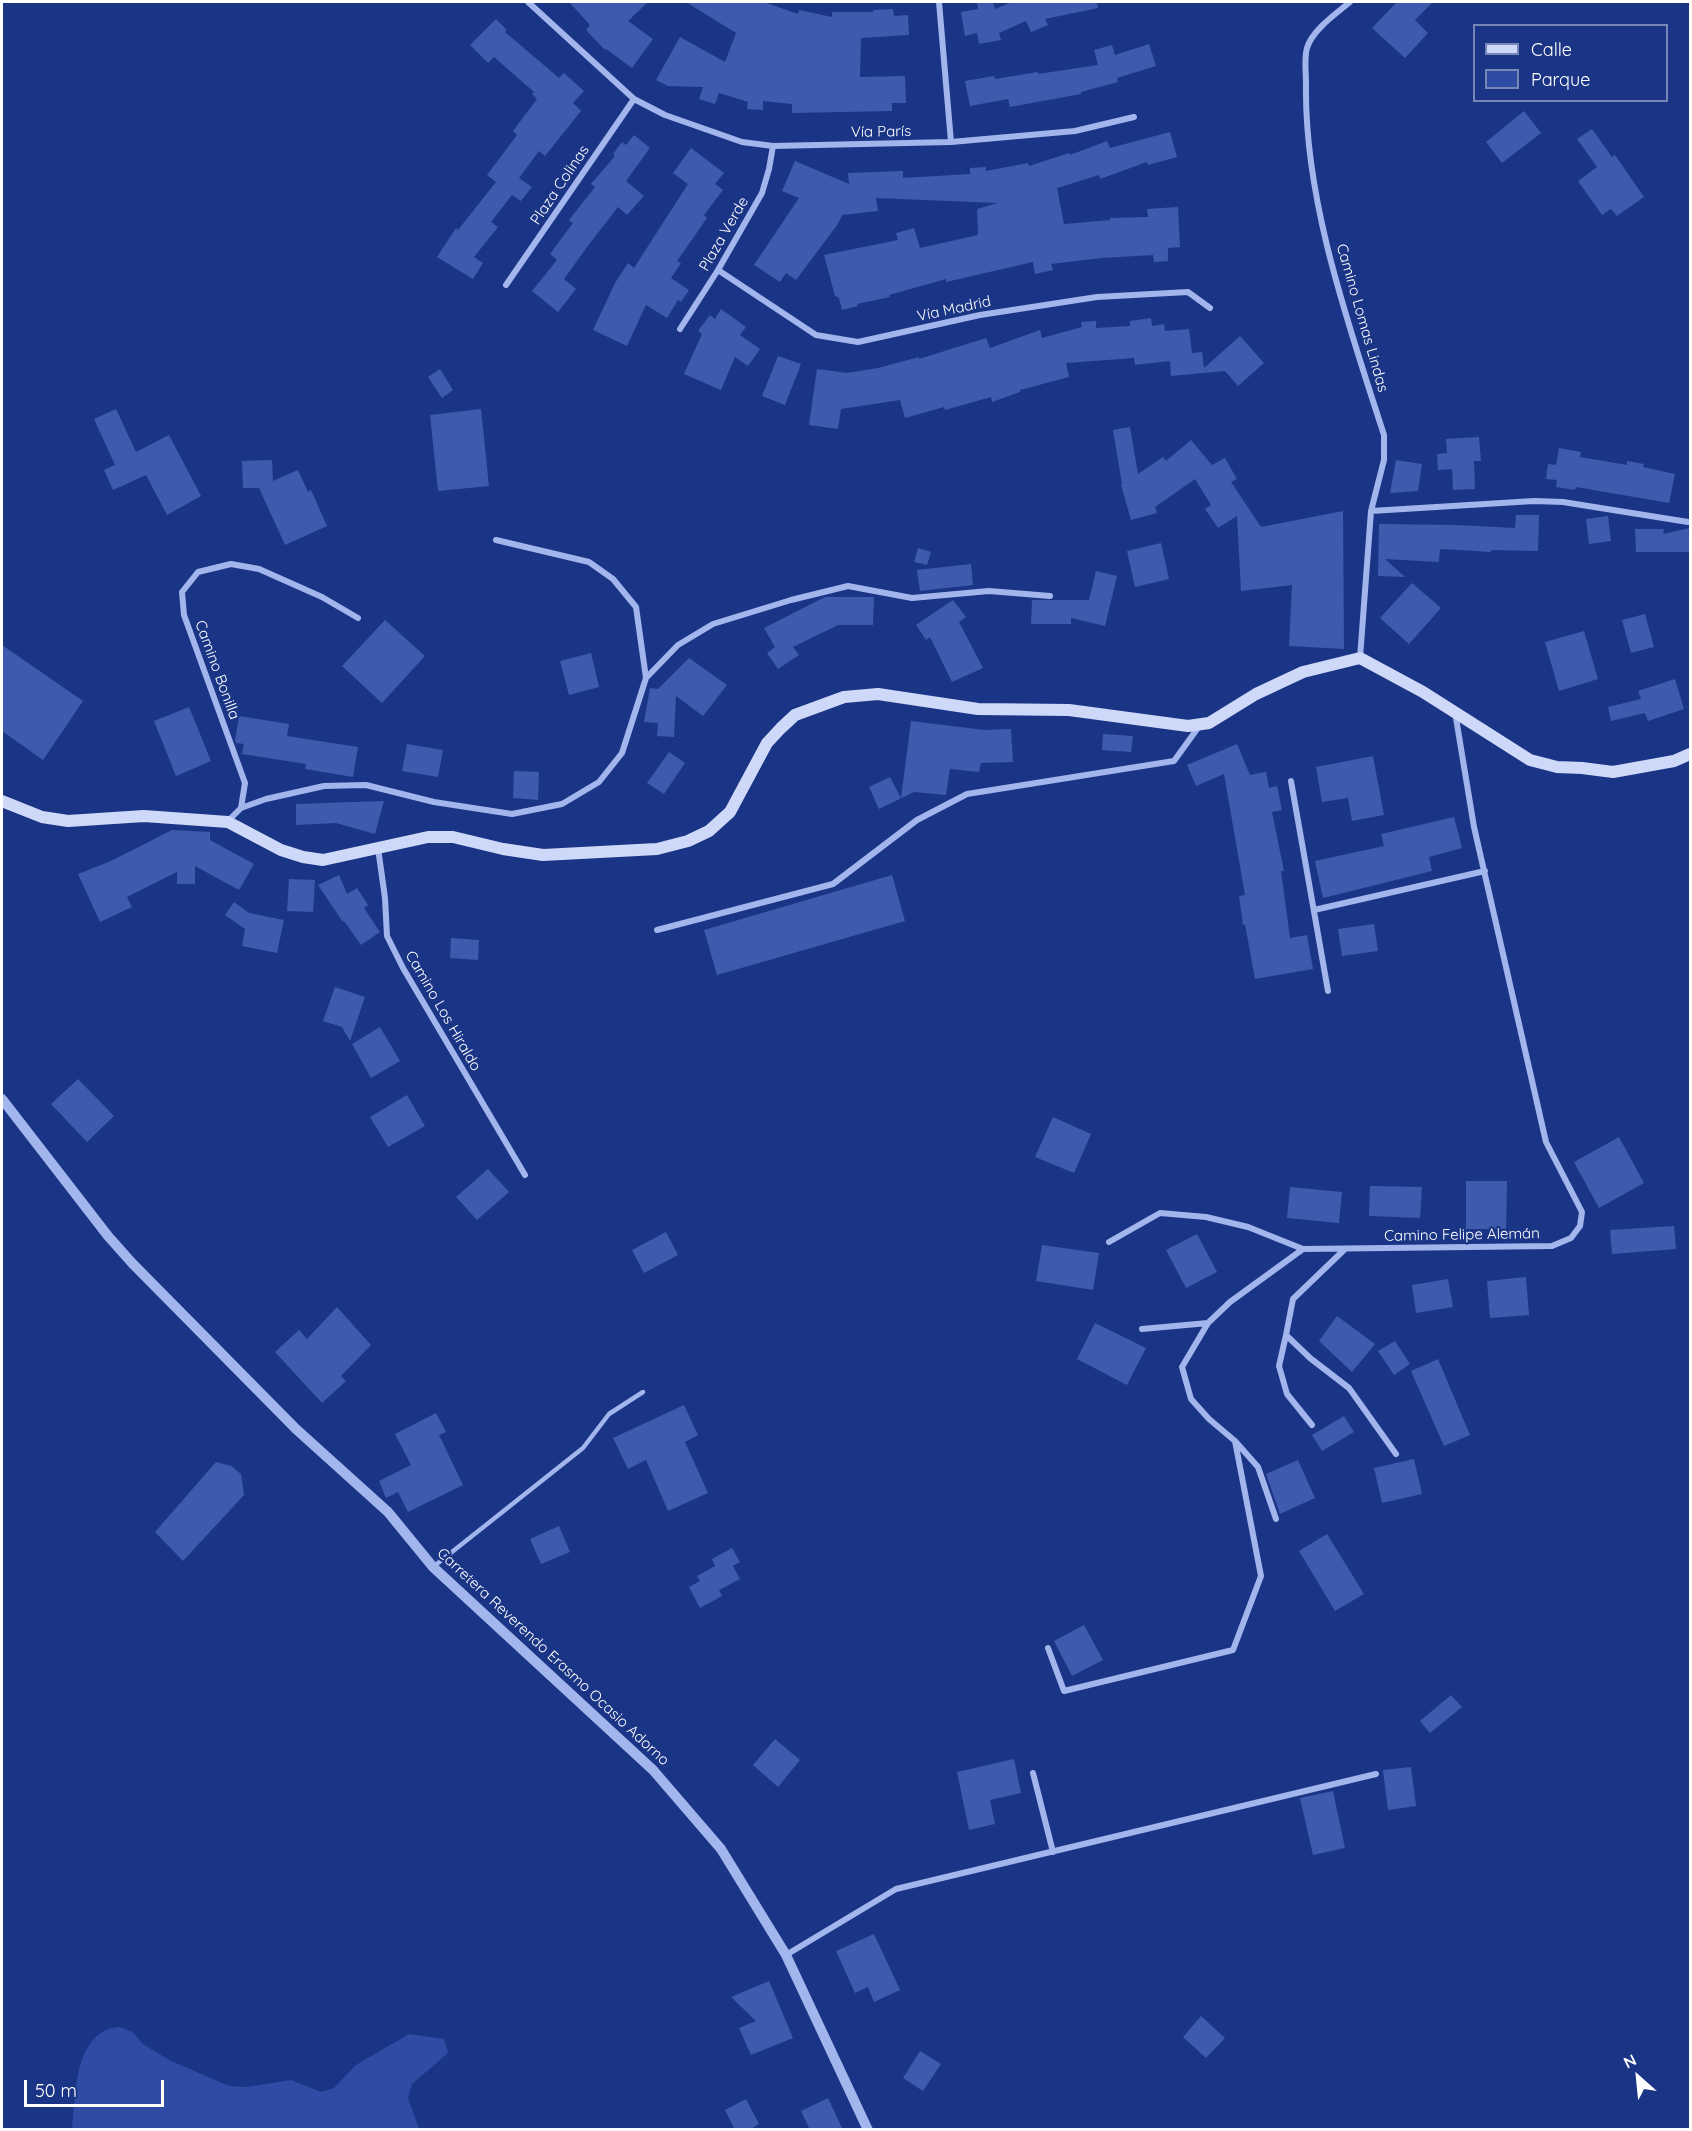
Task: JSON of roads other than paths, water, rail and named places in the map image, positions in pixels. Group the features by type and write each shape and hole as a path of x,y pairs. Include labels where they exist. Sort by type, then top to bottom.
{"main road":[{"path":"2,801 42,817 68,821 144,816 228,822 281,850 323,860 428,837 453,837 503,849 543,855 657,849 688,841 709,831 730,812 768,743 795,715 844,697 878,694 978,709 1069,710 1188,726 1209,723 1256,694 1303,672 1360,658 1455,711 1530,760 1557,767 1613,772 1674,761 1690,754"}],"street":[{"name":"Vía París","path":"528,2 634,99 665,115 742,142 773,146 951,142 1075,131 1134,117"},
{"path":"939,2 951,142"},
{"name":"Camino Lomas Lindas","path":"1350,2 1326,20 1307,48 1306,114 1314,185 1335,274 1384,435 1384,460 1371,511 1360,658"},
{"name":"Plaza Colinas","path":"506,285 634,99"},
{"name":"Plaza Verde","path":"680,328 718,270 762,193 773,146"},
{"name":"Vía Madrid","path":"718,270 816,335 858,342 980,315 1098,297 1188,292 1210,308"},
{"path":"1371,511 1534,501 1563,502 1688,522"},
{"path":"228,822 241,808 266,799 324,786 366,784 434,802 512,814 561,804 598,782 622,753 646,678 636,607 613,579 589,562 496,540"},
{"name":"Camino Bonilla","path":"241,808 245,783 184,615 182,592 198,572 231,564 259,568 322,597 358,618"},
{"path":"646,678 678,645 713,624 791,600 848,586 912,598 989,591 1050,596"},
{"name":"Camino Felipe Alemán","path":"1303,1249 1552,1246 1571,1238 1580,1226 1582,1212 1546,1142 1474,827 1455,711"},
{"path":"657,930 833,884 917,820 967,794 1174,761 1201,724"},
{"path":"1291,781 1328,991"},
{"name":"Camino Los Hiraldo","path":"378,848 385,898 387,936 403,969 525,1175"},
{"path":"1314,910 1485,871"},
{"name":"Carretera Reverendo Erasmo Ocasio Adorno","path":"2,1099 108,1236 132,1263 296,1429 388,1512 433,1567 653,1770 721,1850 786,1955 868,2130"},
{"path":"1109,1242 1160,1213 1206,1217 1248,1227 1303,1249"},
{"path":"1276,1519 1258,1467 1235,1441 1209,1419 1191,1399 1182,1367 1208,1323 1230,1302 1303,1249"},
{"path":"1312,1425 1287,1394 1279,1365 1293,1299 1345,1249"},
{"path":"1142,1329 1208,1323"},
{"path":"1286,1335 1310,1358 1349,1389 1396,1454"},
{"path":"1048,1648 1064,1691 1233,1650 1261,1576 1235,1441"},
{"path":"1033,1773 1053,1852"},
{"path":"786,1955 896,1889 1376,1774"}],"lane":[{"path":"433,1567 583,1448 609,1414 643,1392"}]}
